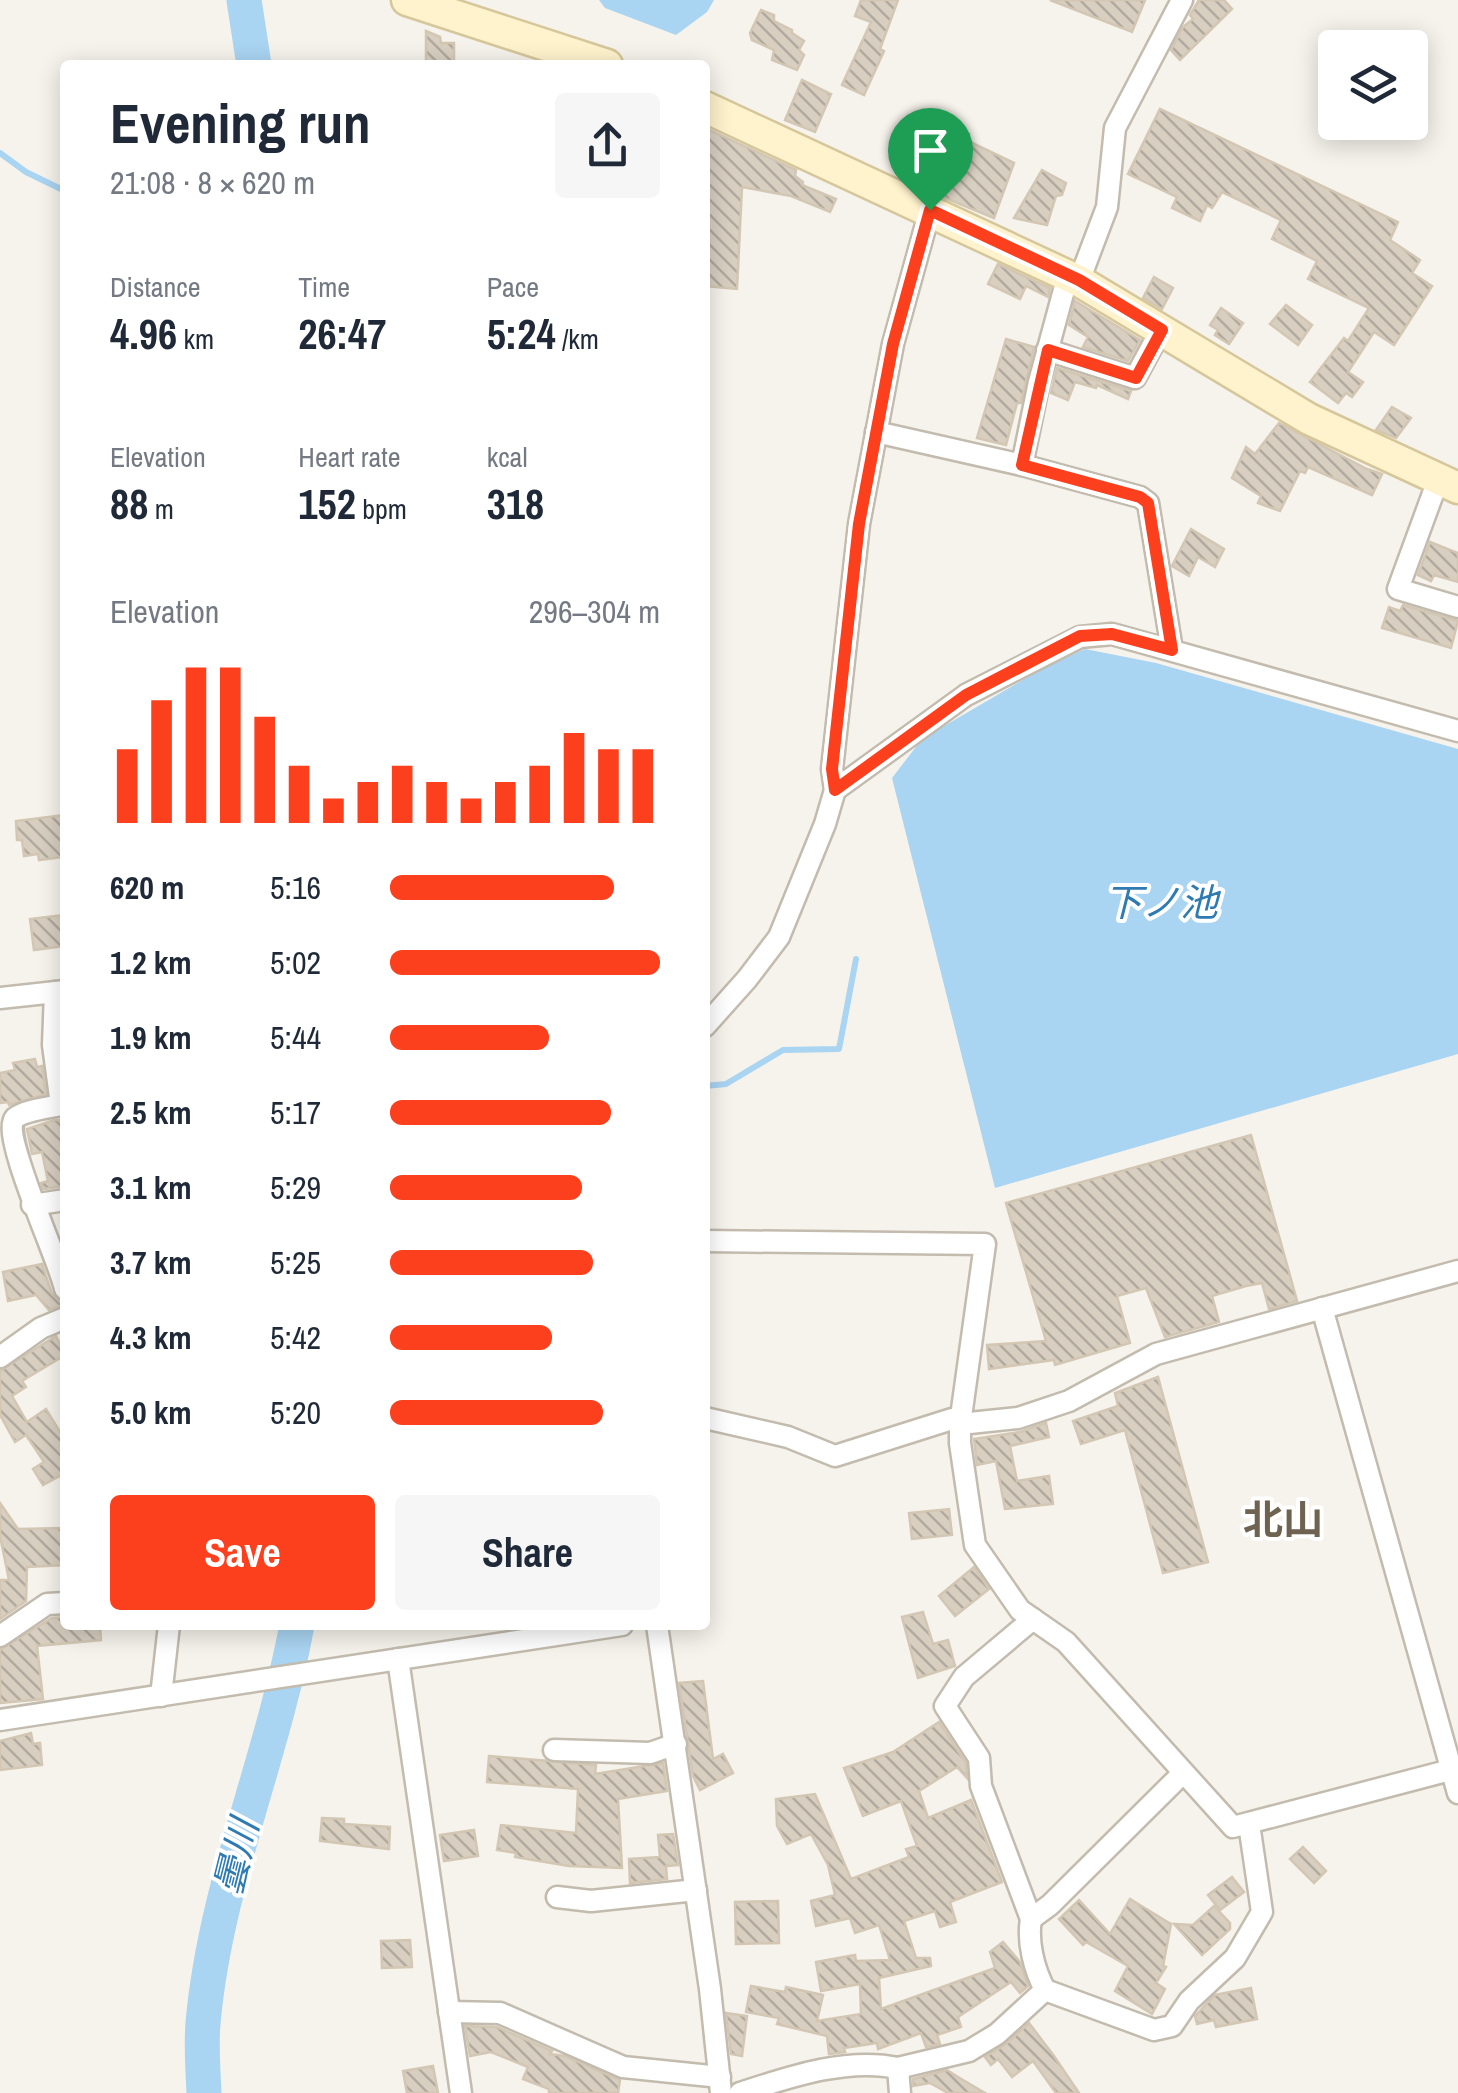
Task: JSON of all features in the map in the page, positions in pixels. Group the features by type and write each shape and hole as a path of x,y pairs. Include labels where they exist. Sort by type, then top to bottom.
{"main road":[{"path":"407,0 592,60"},
{"path":"710,108 1074,278 1309,419 1448,484"}],"street":[{"path":"1022,465 1048,350 1074,278 1107,207 1115,128 1182,0"},
{"path":"710,1021 748,979 778,937 835,790 832,769 859,524 893,344 930,210"},
{"path":"1048,350 1136,378 1162,330"},
{"path":"876,432 1140,497 1148,503 1172,650"},
{"path":"1448,484 1398,589 1458,606"},
{"path":"835,790 966,695 1080,636 1112,634 1458,731"},
{"path":"0,998 60,991 60,1024 53,1045 60,1098"},
{"path":"60,1105 16,1116 10,1124 9,1138 60,1277"},
{"path":"32,1206 60,1201"},
{"path":"710,1240 984,1244 960,1424 975,1546 1020,1610 1066,1642 1233,1827 1455,1769"},
{"path":"710,1419 788,1437 835,1456 952,1419 960,1424 1018,1418 1069,1401 1156,1354 1458,1270"},
{"path":"1322,1308 1455,1769 1458,1793"},
{"path":"0,1357 41,1328 60,1320"},
{"path":"0,1636 47,1604 60,1603"},
{"path":"1032,1619 964,1677 944,1706 980,1758 981,1786 1032,1919 1029,1933 1037,1976 1045,1990 1154,2030 1172,2026 1189,2001 1235,1958 1262,1912 1249,1824"},
{"path":"161,1696 168,1630"},
{"path":"0,1720 589,1630"},
{"path":"449,2012 500,2013 623,2067 721,2085 676,1744 657,1630"},
{"path":"398,1659 461,2093"},
{"path":"554,1750 650,1753 676,1744"},
{"path":"1032,1919 1182,1774"},
{"path":"557,1897 591,1902 696,1890"},
{"path":"740,2093 799,2074 879,2064 898,2068 970,2050 998,2034 1045,1990"},
{"path":"898,2068 900,2093"}],"water":[{"path":"599,0 714,0 707,12 676,35 605,8"},
{"name":"下ノ池","path":"1085,649 1156,663 1458,749 1458,1054 995,1188 892,778 922,739 1040,670"}],"building":[{"path":"861,0 898,0 880,49 884,51 864,95 842,85 871,22 855,16"},
{"path":"1050,0 1145,0 1132,32"},
{"path":"1199,0 1224,0 1232,9 1180,60 1171,50 1183,27 1193,19 1190,15"},
{"path":"761,10 774,15 774,21 804,41 799,50 804,55 797,70 772,60 774,50 752,40 750,33"},
{"path":"426,31 440,37 441,43 454,43 454,60 426,60"},
{"path":"802,80 831,94 815,132 785,120"},
{"path":"1160,109 1398,222 1390,240 1420,260 1412,273 1432,286 1394,345 1374,332 1348,372 1363,382 1352,397 1346,393 1338,403 1310,382 1344,338 1348,341 1369,308 1308,279 1317,261 1272,239 1281,220 1222,192 1212,208 1207,205 1200,221 1172,208 1177,197 1128,174"},
{"path":"918,112 969,134 966,140 1014,163 994,218 940,196 904,169 924,139 909,133"},
{"path":"710,130 796,170 795,176 802,185 836,199 830,212 791,196 742,187 737,289 710,286"},
{"path":"1042,170 1066,183 1062,195 1056,196 1047,225 1014,218"},
{"path":"998,264 1050,288 1048,297 1026,286 1020,299 988,284"},
{"path":"1154,277 1173,288 1162,309 1143,298"},
{"path":"1075,301 1140,340 1128,361 1083,347 1088,337 1069,325"},
{"path":"1286,305 1312,325 1298,345 1270,324"},
{"path":"1221,308 1243,323 1229,344 1215,335 1218,330 1210,325"},
{"path":"1006,339 1034,347 1006,445 977,438"},
{"path":"1057,368 1131,391 1128,399 1097,385 1096,388 1075,382 1068,400 1051,393"},
{"path":"1392,407 1411,418 1396,438 1376,430"},
{"path":"1279,423 1382,474 1372,495 1308,467 1305,473 1300,471 1280,511 1258,503 1261,496 1232,478 1246,447 1255,454"},
{"path":"1191,529 1224,549 1215,567 1198,557 1189,576 1172,566"},
{"path":"1430,542 1458,553 1458,582 1434,575 1431,581 1418,575"},
{"path":"1403,605 1458,621 1451,648 1382,628 1389,607 1400,611"},
{"path":"60,816 60,857 39,860 38,854 24,856 22,840 17,840 16,821"},
{"path":"60,916 60,947 34,950 30,919"},
{"path":"35,1059 37,1067 42,1066 46,1094 9,1105 0,1103 0,1073 15,1070 13,1063"},
{"path":"60,1120 60,1187 43,1189 41,1183 48,1181 42,1152 32,1154 27,1129"},
{"path":"1251,1135 1297,1301 1269,1309 1262,1283 1246,1286 1212,1296 1219,1322 1165,1337 1146,1288 1117,1296 1130,1343 1055,1365 1054,1360 989,1369 987,1345 1046,1341 1006,1203"},
{"path":"42,1264 60,1306 49,1310 36,1295 8,1301 3,1272"},
{"path":"56,1336 60,1358 22,1381 26,1387 12,1396 27,1422 46,1409 60,1432 60,1476 43,1485 33,1469 44,1462 26,1435 15,1442 0,1415 0,1371"},
{"path":"1158,1377 1208,1562 1163,1573 1125,1430 1081,1444 1073,1421 1118,1406 1115,1393"},
{"path":"1046,1423 1049,1437 1010,1446 1017,1481 1049,1476 1053,1504 1005,1509 996,1461 977,1465 974,1439 1020,1432"},
{"path":"0,1503 18,1529 60,1528 60,1565 27,1567 26,1601 0,1619 0,1580 9,1580 0,1536"},
{"path":"949,1509 952,1535 912,1539 909,1513"},
{"path":"974,1567 989,1589 955,1616 939,1596"},
{"path":"923,1612 933,1644 948,1640 955,1666 918,1678 902,1617"},
{"path":"60,1617 60,1630 100,1630 101,1640 37,1646 43,1699 0,1703 0,1650 52,1618"},
{"path":"703,1681 713,1759 723,1754 733,1773 700,1790 693,1776 679,1683"},
{"path":"939,1722 966,1763 967,1778 957,1767 919,1791 928,1818 971,1800 1002,1882 950,1902 956,1922 940,1927 935,1911 904,1921 916,1958 930,1958 931,1966 879,1978 881,2009 995,1968 990,1952 1003,1942 1020,1962 1028,1986 1020,1993 1011,1982 958,2017 961,2027 937,2035 940,2044 926,2047 921,2033 878,2049 877,2043 829,2054 827,2036 777,2024 779,2018 746,2012 751,1986 785,1992 786,1987 823,1995 817,2021 861,2014 860,1984 821,1991 816,1962 855,1955 856,1961 890,1960 879,1925 855,1933 850,1918 816,1926 811,1901 835,1895 828,1865 811,1834 787,1844 777,1826 776,1799 815,1794 851,1879 909,1857 906,1849 917,1846 901,1801 863,1816 844,1768 893,1752"},
{"path":"31,1733 33,1744 40,1743 42,1765 0,1770 0,1741"},
{"path":"489,1756 596,1765 595,1774 663,1763 667,1791 618,1799 622,1868 569,1866 515,1857 516,1853 497,1850 501,1825 576,1833 578,1789 487,1782"},
{"path":"322,1818 344,1819 344,1824 390,1827 389,1849 320,1841"},
{"path":"474,1830 478,1856 444,1861 440,1835"},
{"path":"673,1834 678,1865 666,1866 667,1879 630,1883 629,1859 660,1857 658,1835"},
{"path":"1303,1847 1326,1871 1314,1883 1290,1859"},
{"path":"1232,1877 1244,1892 1220,1910 1208,1895"},
{"path":"1130,1899 1171,1924 1163,1966 1166,1967 1156,1983 1165,1989 1152,2014 1115,1991 1128,1966 1086,1942 1083,1945 1059,1919 1079,1900 1110,1934"},
{"path":"778,1901 779,1943 736,1944 735,1902"},
{"path":"1214,1906 1230,1923 1230,1929 1202,1955 1174,1924 1193,1925"},
{"path":"410,1940 412,1967 382,1968 381,1941"},
{"path":"1251,1988 1257,2019 1216,2027 1214,2020 1197,2024 1195,2016 1215,1995"},
{"path":"726,2013 747,2016 742,2056 731,2054"},
{"path":"1029,2023 1079,2093 1056,2093 1033,2061 1012,2077 998,2059 991,2065 985,2057"},
{"path":"465,2026 497,2027 552,2051 550,2054 565,2056 620,2080 618,2093 549,2093 549,2089 523,2079 528,2067 491,2052 470,2056"},
{"path":"433,2066 438,2093 407,2093 403,2071"},
{"path":"947,2070 985,2093 948,2093 930,2083 913,2086 913,2079"}],"waterway":[{"name":"曇川","path":"244,0 253,60"},
{"path":"0,153 26,172 60,189"},
{"path":"710,1086 726,1084 783,1050 839,1049 856,959"},
{"name":"曇川","path":"204,2093 203,2023 209,1972 231,1873 296,1630"}],"district":[{"name":"北山","path":"1283,1519"}],"route":[{"path":"930,210 1079,280 1162,330 1136,378 1048,350 1022,465 1140,497 1148,503 1172,650 1112,634 1080,636 966,695 835,790 832,769 859,524 893,344 930,210"}]}
